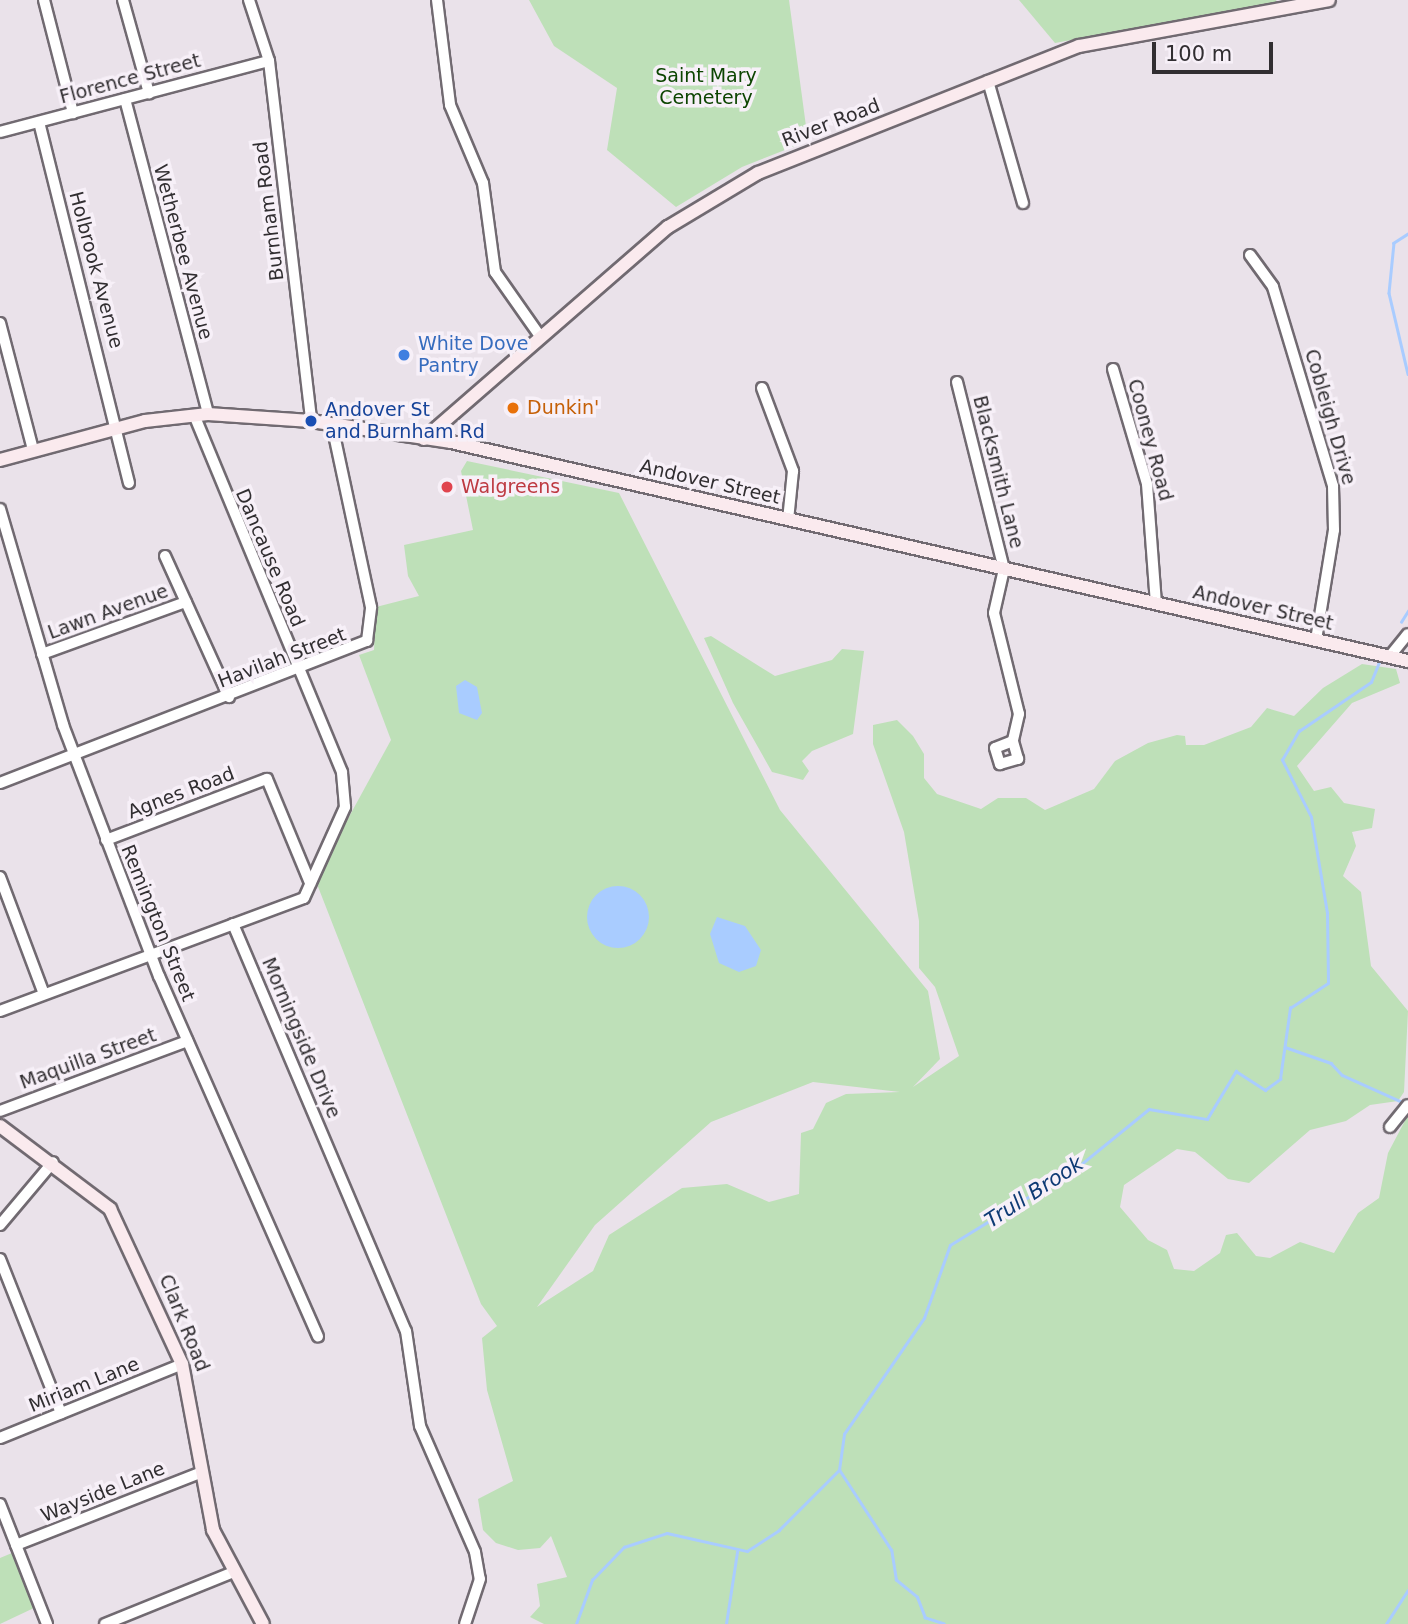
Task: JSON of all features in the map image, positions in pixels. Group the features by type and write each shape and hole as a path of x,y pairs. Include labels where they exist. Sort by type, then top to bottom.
{"main road":[{"name":"River Road","path":"424,439 540,336 708,197 1079,46 1329,0"},
{"name":"Andover Street","path":"0,460 120,426 194,415 311,421 424,439 1408,661"},
{"name":"Clark Road","path":"0,1126 53,1162 110,1209 182,1364 213,1530 231,1573 263,1624"}],"street":[{"path":"44,0 73,113"},
{"path":"123,0 149,93"},
{"name":"Burnham Road","path":"249,0 269,61 311,421"},
{"path":"437,0 450,105 483,183 495,272 540,336"},
{"name":"Florence Street","path":"0,132 269,61"},
{"path":"988,81 1023,203"},
{"name":"Wetherbee Avenue","path":"125,99 208,414"},
{"name":"Holbrook Avenue","path":"39,122 120,426 129,483"},
{"name":"Cobleigh Drive","path":"1250,255 1273,287 1333,486 1334,530 1316,640"},
{"path":"0,323 33,450"},
{"name":"Cooney Road","path":"1113,369 1147,484 1156,604"},
{"name":"Blacksmith Lane","path":"957,382 1004,569"},
{"path":"762,388 793,471 788,520"},
{"name":"Dancause Road","path":"194,415 348,792 310,883"},
{"name":"Havilah Street","path":"0,783 357,648 372,629 332,425"},
{"name":"Remington Street","path":"0,509 74,755 150,955 318,1336"},
{"path":"165,556 229,697"},
{"path":"1004,569 994,613 1017,704 1013,741"},
{"name":"Lawn Avenue","path":"42,654 186,602"},
{"path":"1391,656 1408,634"},
{"name":"Agnes Road","path":"106,840 267,779 310,883"},
{"path":"0,877 3,897 44,994"},
{"path":"0,1011 304,898 310,883"},
{"name":"Morningside Drive","path":"233,924 406,1331 420,1426 475,1552 480,1578 464,1624"},
{"name":"Maquilla Street","path":"0,1111 187,1041"},
{"path":"1390,1127 1408,1105"},
{"path":"0,1225 53,1162"},
{"path":"0,1259 61,1413"},
{"name":"Miriam Lane","path":"0,1438 182,1364"},
{"name":"Wayside Lane","path":"16,1545 202,1472"},
{"path":"0,1504 47,1624"},
{"path":"105,1624 231,1573"}],"green space":[{"name":"Saint Mary Cemetery","path":"529,0 789,0 808,141 742,167 676,207 607,150 617,88 554,46"},
{"path":"1019,0 1276,0 1277,2 1055,43"},
{"path":"467,461 619,493 780,810 928,991 940,1059 913,1087 959,1056 935,987 919,968 919,921 904,832 873,744 873,725 897,720 913,736 924,754 924,778 937,794 981,809 998,798 1026,798 1045,810 1094,789 1115,761 1148,743 1177,735 1185,736 1186,745 1204,745 1251,727 1267,708 1294,716 1323,688 1362,664 1396,669 1400,683 1352,703 1297,766 1314,791 1331,787 1344,803 1375,809 1372,828 1352,832 1356,846 1343,876 1361,892 1371,966 1408,1011 1404,1092 1398,1101 1370,1105 1346,1121 1310,1130 1249,1183 1228,1179 1195,1152 1177,1149 1124,1185 1120,1207 1148,1240 1167,1250 1174,1269 1194,1271 1220,1253 1226,1235 1237,1233 1256,1256 1270,1258 1300,1242 1334,1253 1358,1213 1379,1198 1388,1153 1408,1115 1408,1624 544,1624 530,1617 540,1606 537,1584 567,1577 551,1536 540,1548 518,1550 496,1543 483,1530 478,1499 513,1481 487,1390 482,1338 497,1326 481,1304 315,879 391,740 359,655 374,650 376,607 419,596 408,576 404,545 473,530 461,471","holes":["813,1082 900,1092 846,1094 826,1103 813,1129 801,1133 799,1194 769,1202 727,1184 682,1188 609,1235 593,1271 537,1307 595,1225 711,1122"]},
{"path":"711,636 775,676 832,660 842,649 864,651 853,734 812,751 802,761 809,771 803,780 772,772 733,703 704,638"},
{"path":"12,1553 36,1607 0,1624 0,1558"}],"water":[{"path":"465,680 477,687 482,713 477,720 459,713 456,686"},
{"path":"618,886 640,895 649,917 640,939 618,948 596,939 587,917 596,895"},
{"path":"717,917 745,926 761,950 756,966 739,972 719,963 710,934"}],"waterway":[{"name":"Trull Brook","path":"1408,234 1394,243 1389,293 1408,374"},
{"name":"Trull Brook","path":"1401,622 1408,611"},
{"name":"Trull Brook","path":"944,1624 925,1618 917,1597 896,1580 891,1550 839,1470 844,1434 924,1318 950,1245 1079,1166 1149,1109 1207,1119 1236,1071 1265,1090 1280,1079 1290,1008 1328,983 1327,913 1311,817 1282,760 1299,731 1371,682 1379,662"},
{"path":"1285,1047 1331,1063 1342,1075 1402,1102"},
{"path":"576,1624 592,1580 624,1547 667,1533 747,1551 779,1530 839,1470"},
{"path":"726,1624 737,1552"},
{"path":"1386,1624 1408,1590"}],"place":[{"name":"White Dove Pantry","path":"404,355"},
{"name":"Dunkin'","path":"513,408"},
{"name":"Andover St and Burnham Rd","path":"311,421"},
{"name":"Walgreens","path":"447,487"}]}
